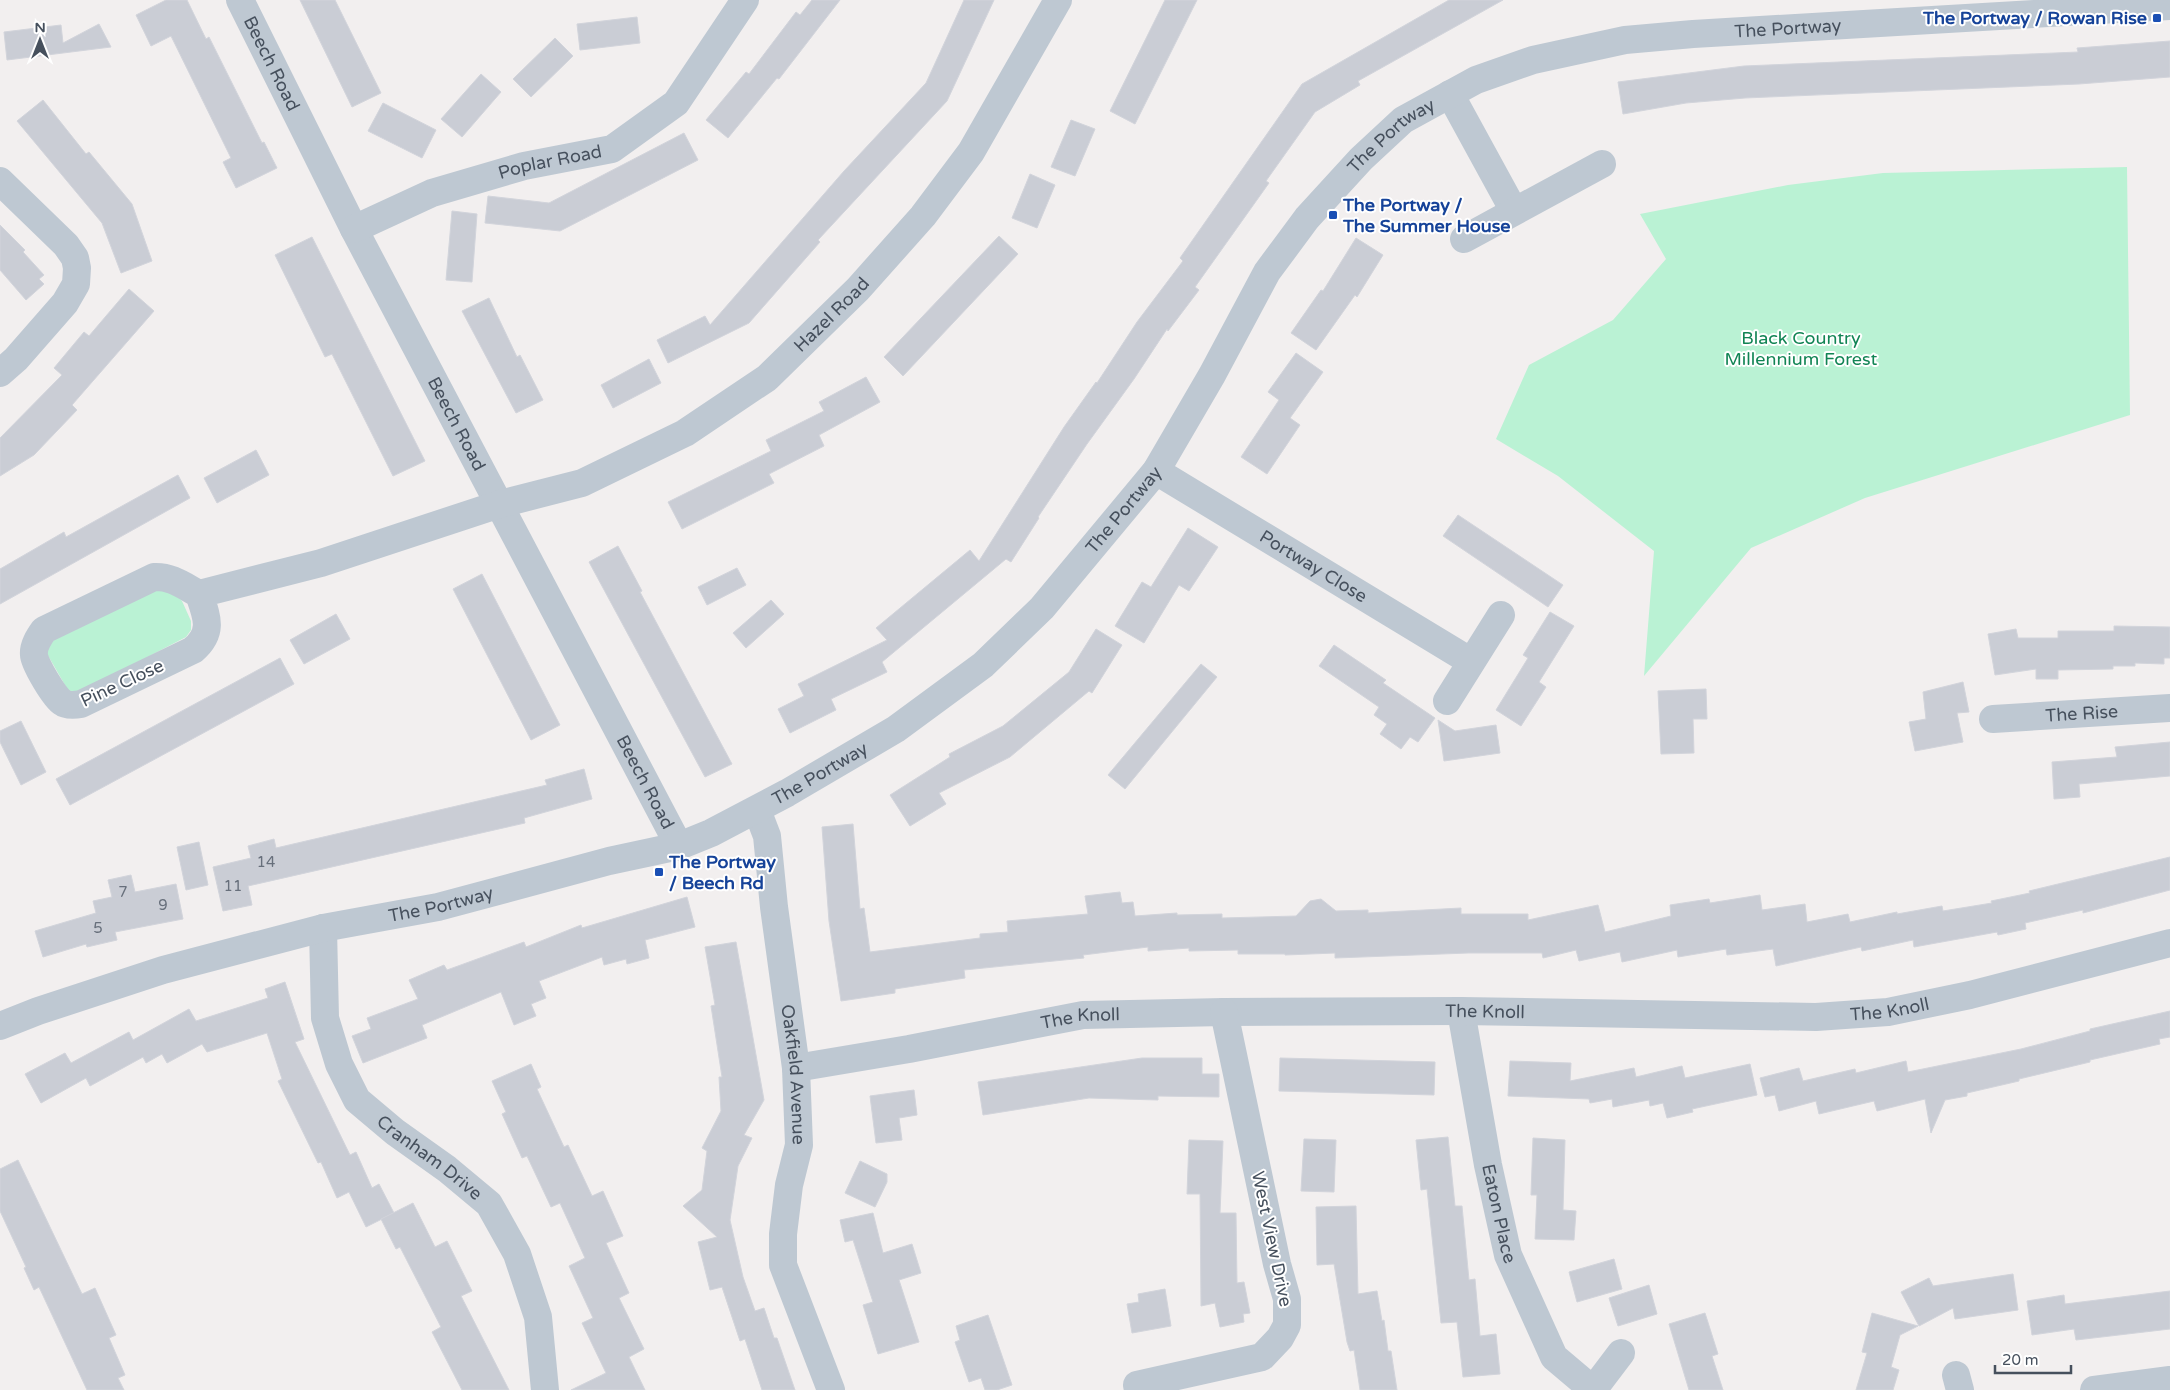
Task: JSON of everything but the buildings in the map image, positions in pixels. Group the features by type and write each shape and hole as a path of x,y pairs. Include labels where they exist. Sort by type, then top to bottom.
{"street":[{"name":"Beech Road","path":"240,0 354,229 679,846"},
{"name":"Poplar Road","path":"354,229 432,193 524,166 612,149 676,103 745,0"},
{"name":"Hazel Road","path":"500,504 582,483 685,433 768,378 858,289 923,216 971,152 1058,0"},
{"name":"The Portway","path":"0,1026 38,1011 163,970 323,928 438,907 609,861 679,846 711,833 757,810 896,729 982,665 1042,608 1156,471 1212,375 1267,272 1307,218 1361,159 1403,120 1476,80 1533,60 1625,40 2024,7 2170,6"},
{"path":"1450,94 1514,211"},
{"path":"1464,239 1602,164"},
{"path":"0,180 66,245 75,258 77,268 76,284 65,303 16,358 0,373"},
{"name":"Portway Close","path":"1156,471 1470,661"},
{"path":"198,594 321,563 500,504"},
{"name":"Pine Close","path":"154,576 172,579 198,594 208,618 207,629 202,642 193,650 81,704 71,705 61,702 46,680 34,655 36,642 44,630 154,576"},
{"path":"1446,701 1501,615"},
{"name":"The Rise","path":"1993,719 2170,708"},
{"name":"Oakfield Avenue","path":"757,810 767,836 796,1068 799,1145 789,1185 783,1234 783,1265 831,1390"},
{"name":"Cranham Drive","path":"323,928 324,1018 343,1071 357,1100 395,1132 447,1169 489,1204 517,1254 538,1318 545,1390"},
{"name":"The Knoll","path":"796,1068 909,1049 1083,1015 1224,1012 1461,1011 1816,1017 1888,1012 1970,995 2170,943"},
{"name":"Eaton Place","path":"1461,1011 1488,1165 1508,1255 1527,1300 1554,1357 1593,1390 1621,1353"},
{"name":"West View Drive","path":"1138,1390 1137,1385 1262,1357 1280,1338 1287,1325 1287,1299 1277,1264 1224,1012"},
{"path":"2094,1390 2170,1380"}],"green space":[{"name":"Black Country Millennium Forest","path":"2127,167 2130,415 1865,498 1751,548 1644,676 1654,551 1558,476 1496,439 1529,365 1613,320 1666,259 1640,214 1788,185 1883,173"},
{"path":"158,584 171,588 182,601 191,621 191,630 186,637 76,694 69,692 46,652 51,639"}],"place":[{"name":"The Portway / Rowan Rise","path":"2157,18"},
{"name":"The Portway / The Summer House","path":"1333,215"},
{"name":"The Portway / Beech Rd","path":"659,872"}]}
